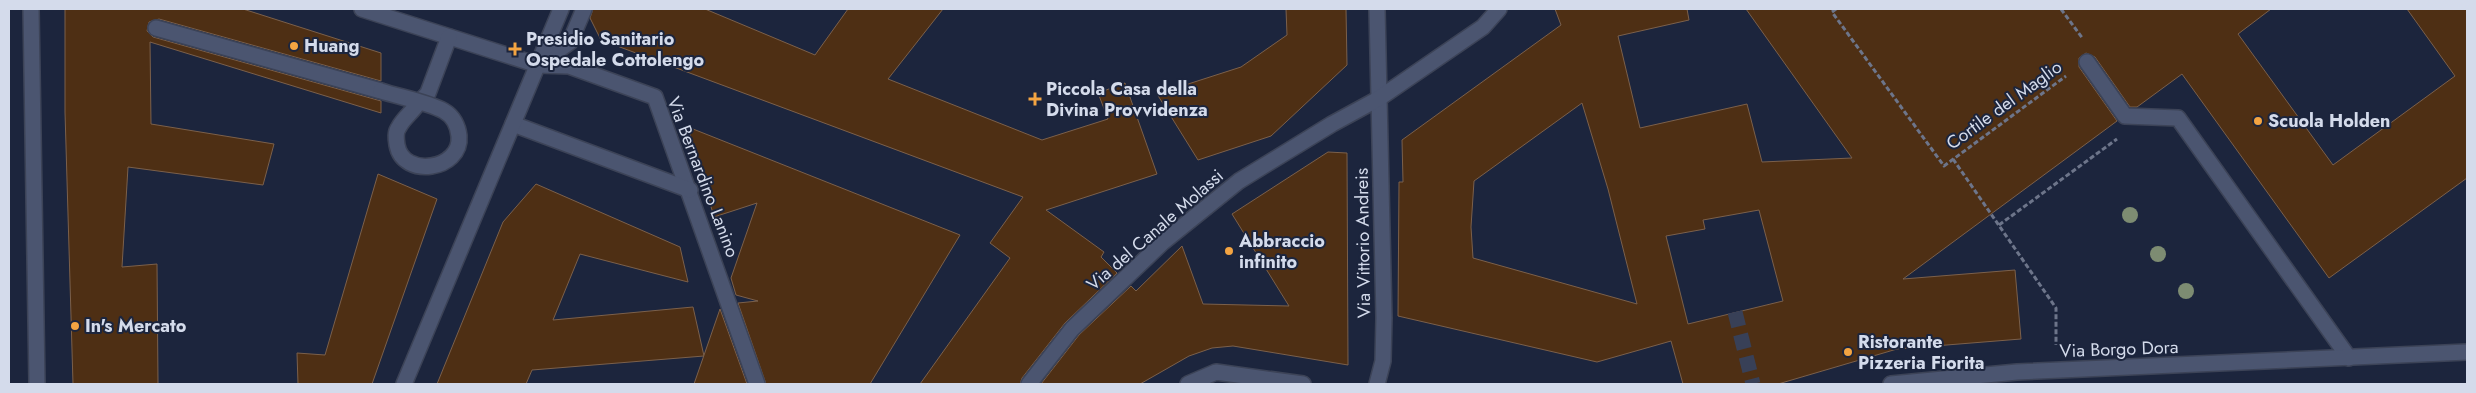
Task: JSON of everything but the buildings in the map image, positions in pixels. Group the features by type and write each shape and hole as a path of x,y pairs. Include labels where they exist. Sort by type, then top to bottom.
{"street":[{"path":"31,9 37,384"},
{"path":"362,9 538,65"},
{"path":"404,384 561,9"},
{"path":"538,65 570,42 584,9"},
{"name":"Via Vittorio Andreis","path":"1377,9 1384,318 1383,361 1377,384"},
{"path":"1378,99 1483,27 1498,9"},
{"path":"156,28 381,91 444,110 453,118 459,130 460,144 450,159 435,167 422,167 409,163 398,154 396,138 398,127 416,106 428,93 449,37"},
{"path":"2087,62 2125,116 2178,118 2349,358"},
{"name":"Via Bernardino Lanino","path":"538,65 569,66 656,97 757,384"},
{"name":"Via del Canale Molassi","path":"1029,384 1072,329 1170,237 1239,181 1332,124 1378,99"},
{"path":"513,124 690,190"},
{"name":"Via Borgo Dora","path":"1891,384 2056,371 2467,352"},
{"path":"1188,384 1216,372 1303,384"}],"path":[{"name":"Cortile del Maglio","path":"1836,9 1832,12 1944,166 2095,56 2061,9"},
{"path":"1999,225 2148,116"},
{"path":"1953,159 2056,308 2056,371"}],"tunnel":[{"path":"1735,312 1753,384"}],"place":[{"name":"Huang","path":"294,46"},
{"name":"Presidio Sanitario Ospedale Cottolengo","path":"515,49"},
{"name":"Piccola Casa della Divina Provvidenza","path":"1035,99"},
{"name":"Scuola Holden","path":"2258,121"},
{"name":"Abbraccio infinito","path":"1229,251"},
{"name":"In's Mercato","path":"75,326"},
{"name":"Ristorante Pizzeria Fiorita","path":"1848,352"}]}
